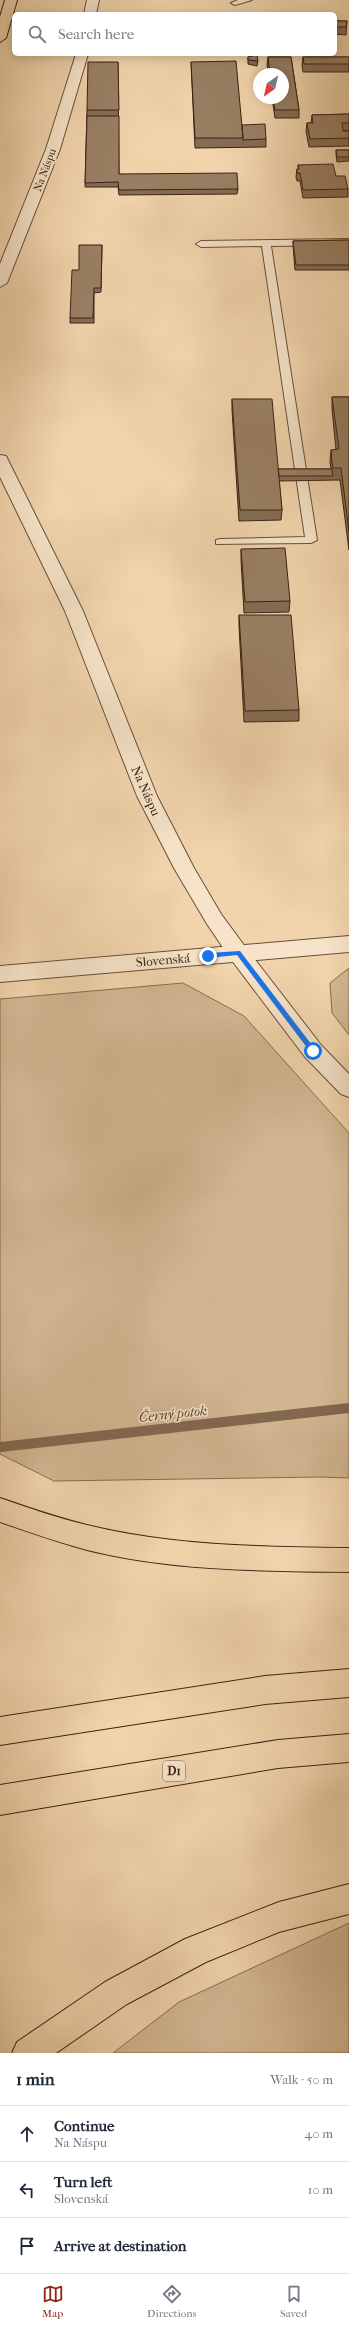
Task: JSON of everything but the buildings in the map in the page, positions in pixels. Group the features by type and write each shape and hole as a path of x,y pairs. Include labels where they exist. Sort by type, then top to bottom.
{"highway":[{"path":"0,38 11,0"},
{"path":"0,1510 34,1524 92,1540 152,1551 214,1557 349,1560"},
{"path":"0,1731 265,1690 349,1682"},
{"name":"D1","path":"0,1800 278,1754 349,1748"},
{"path":"28,2053 123,1989 196,1950 279,1917 349,1899"}],"street":[{"path":"90,12 93,0"},
{"name":"Na Náspu","path":"0,283 12,236 53,150 81,56"},
{"name":"Na Náspu","path":"0,460 74,611 147,796 191,880 214,919 238,953 313,1051 349,1088"},
{"name":"Slovenská","path":"0,974 349,944"}],"lane":[{"path":"235,3 248,0"},
{"path":"201,244 349,242"},
{"path":"220,542 311,540 266,243"}],"shaded area":[{"path":"349,968 349,1035 332,1013 330,983"},
{"path":"183,983 244,1016 349,1133 349,1478 320,1477 54,1481 0,1454 0,999"},
{"path":"349,1923 349,2053 113,2053 179,2002"}],"waterway":[{"name":"Černý potok","path":"0,1447 349,1408"}],"route":[{"path":"208,956 238,953 313,1051"}]}
